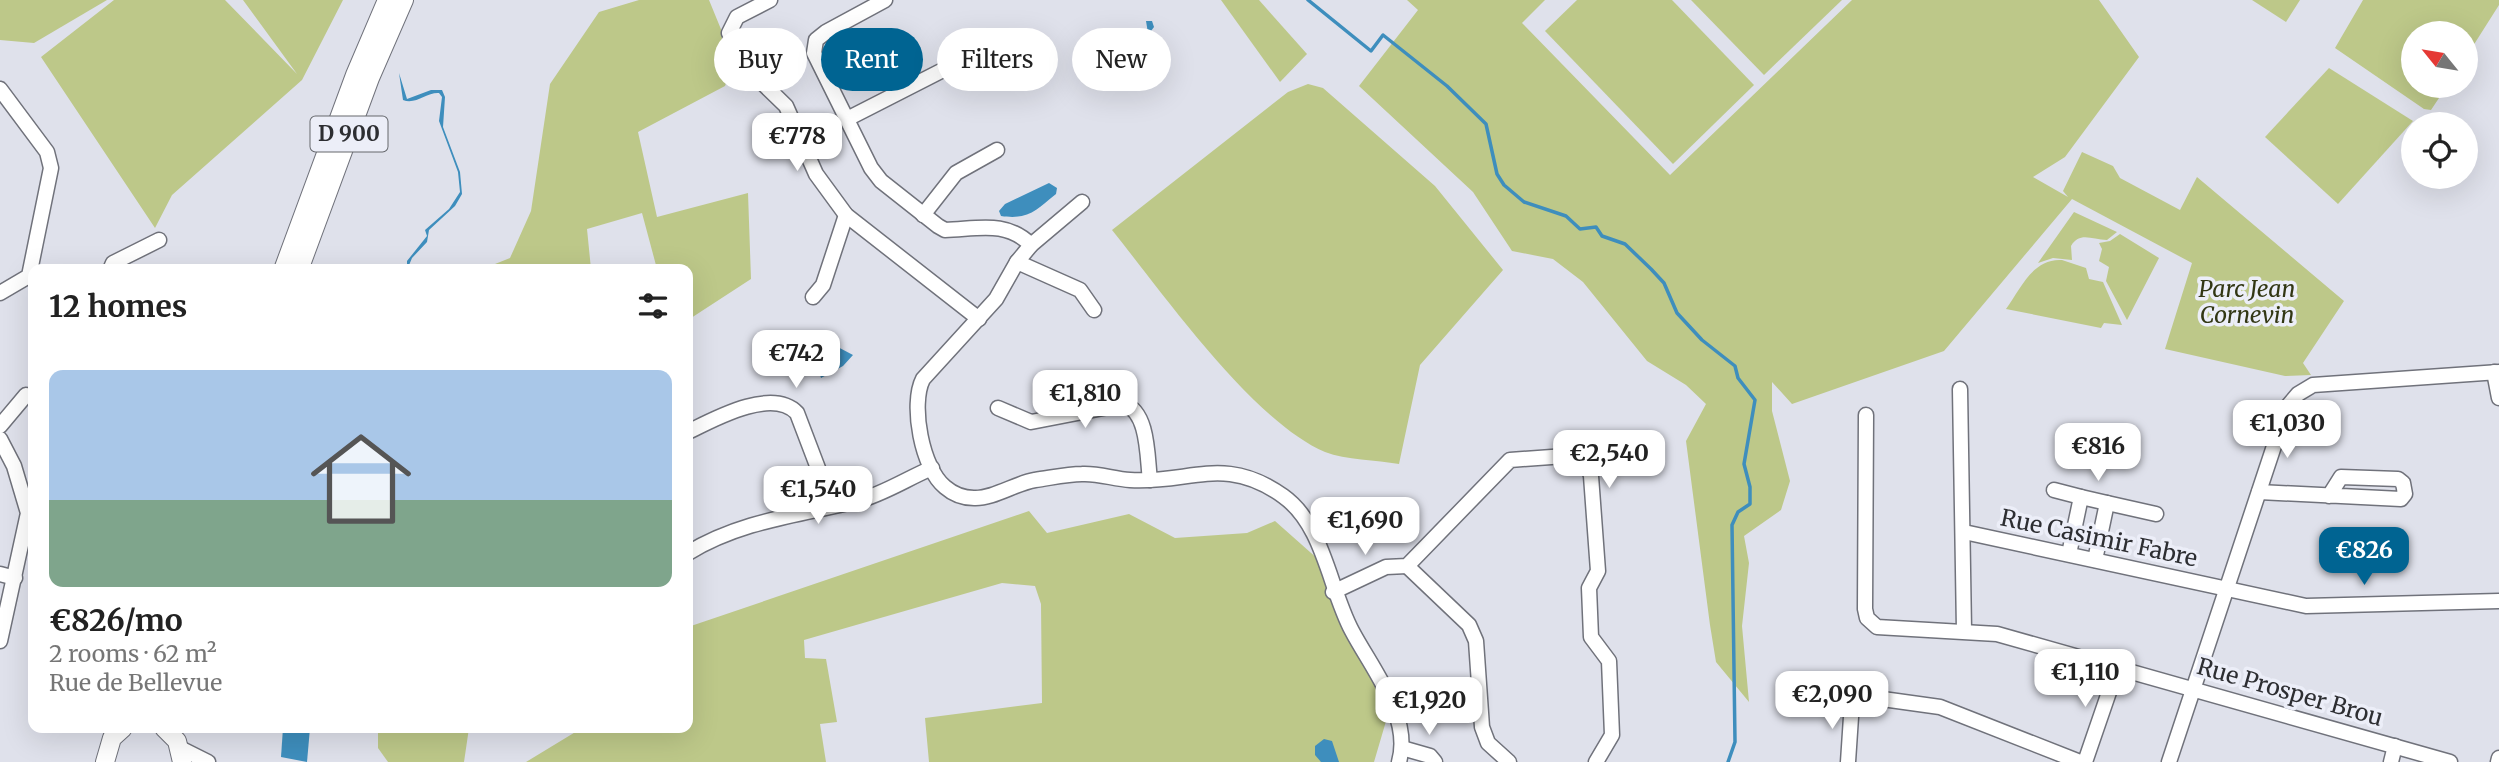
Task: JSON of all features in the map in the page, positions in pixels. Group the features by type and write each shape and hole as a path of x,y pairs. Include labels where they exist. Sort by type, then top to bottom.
{"main road":[{"name":"D 900","path":"285,264 350,87 387,0"},
{"name":"D 900","path":"301,264 370,78 404,0"},
{"path":"104,761 112,738 118,733"}],"street":[{"path":"770,0 737,17 729,33 748,69 786,106 816,174 846,215 979,319"},
{"path":"885,0 826,32 816,40 814,53 879,178 945,230 1006,228 1019,232 1031,245"},
{"path":"847,119 937,73"},
{"path":"2,95 51,159 33,264"},
{"path":"923,215 956,173 997,150"},
{"path":"1082,202 1031,245 1017,262 996,299 938,361 916,391 916,416 932,468 943,486 958,495 977,499 1032,481 1083,474 1150,480 1216,471 1248,478 1284,496 1313,528 1333,592 1396,712 1401,755 1430,756 1435,762"},
{"path":"813,297 823,285 846,215"},
{"path":"113,264 159,240"},
{"path":"1017,262 1080,290 1094,310"},
{"path":"0,293 28,278"},
{"path":"2169,762 2287,407 2298,394 2314,385 2496,372 2499,398"},
{"path":"1960,389 1964,630"},
{"path":"0,426 28,396"},
{"path":"693,430 750,406 778,402 790,406 797,413 832,505"},
{"path":"998,408 1031,422 1125,404 1130,406 1137,411 1142,424 1150,480"},
{"name":"Rue Prosper Brou","path":"1866,415 1867,618 1877,627 1997,634 2118,666 2450,762"},
{"path":"0,439 13,466 28,513 0,641"},
{"path":"1333,592 1386,567 1407,566 1510,460 1579,455 1587,463 1591,476 1598,572 1589,588 1591,637 1609,661 1610,741 1596,762"},
{"path":"693,550 705,542 756,523 860,500 932,468"},
{"path":"2054,490 2156,514"},
{"path":"2259,492 2329,496"},
{"path":"2069,554 2081,497"},
{"path":"2095,560 2107,503"},
{"name":"Rue Casimir Fabre","path":"1964,532 2306,606 2499,601"},
{"path":"1407,566 1469,625 1476,640 1482,727 1488,743 1509,762"},
{"path":"0,574 15,578"},
{"path":"1848,762 1852,702 1861,696 1940,707 2083,762 2118,666"},
{"path":"174,740 208,762"},
{"path":"2391,762 2395,746"}],"green space":[{"path":"0,0 107,0 34,43 0,40"},
{"path":"114,0 225,0 297,74 243,0 343,0 302,80 172,195 155,228 41,57"},
{"path":"639,0 709,0 720,28 714,28 716,91 638,132 657,217 748,193 751,279 693,317 693,264 656,264 642,213 587,229 590,264 495,264 510,258 531,211 550,84 599,12"},
{"path":"1221,0 1259,0 1307,54 1280,82"},
{"name":"Parc Jean Cornevin","path":"1407,0 1545,0 1522,23 1670,175 1852,0 2099,0 2139,57 2065,157 2033,177 2068,197 2063,191 2082,152 2113,166 2120,178 2180,210 2197,177 2344,301 2303,363 2311,375 2285,376 2165,349 2192,263 2072,199 1944,351 1792,404 1772,382 1772,411 1790,481 1781,510 1744,536 1749,563 1742,626 1749,702 1716,662 1710,625 1686,441 1706,404 1686,385 1647,361 1583,282 1553,259 1512,251 1473,192 1359,86 1418,10"},
{"path":"1577,0 1672,0 1754,85 1673,164 1545,31"},
{"path":"1691,0 1842,0 1764,75"},
{"path":"2252,0 2300,0 2286,22"},
{"path":"2363,0 2499,0 2499,5 2478,38 2478,21 2401,21 2401,93 2335,48"},
{"path":"2329,68 2401,113 2401,134 2338,204 2265,137"},
{"path":"1308,84 1323,88 1435,186 1503,270 1420,365 1399,464 1325,452 1297,436 1268,413 1210,353 1112,230 1288,92"},
{"path":"2408,98 2439,98 2431,110 2424,109"},
{"path":"2074,212 2117,232 2107,240 2087,237 2078,239 2071,246 2072,260 2053,258 2038,263"},
{"path":"2120,234 2159,258 2127,320 2106,281 2109,267 2099,261 2102,249 2099,243 2110,241"},
{"path":"2062,260 2086,268 2089,279 2103,282 2122,325 2104,323 2101,328 2006,309 2035,269 2052,261"},
{"path":"1029,511 1047,533 1129,514 1175,538 1247,533 1275,521 1319,560 1336,614 1389,711 1374,762 929,762 925,718 1042,703 1041,604 1035,586 1002,583 804,640 805,658 826,659 837,722 820,724 826,762 526,762 574,733 693,733 693,625"},
{"path":"378,733 468,733 464,762 388,762 378,748"}],"water":[{"path":"1146,21 1152,21 1154,27 1147,28"},
{"path":"399,73 407,99 431,90 442,90 445,97 443,127 460,172 462,194 455,206 429,230 427,242 410,264 407,261 427,236 425,230 449,209 460,192 458,172 439,121 442,97 435,93 412,101 403,100"},
{"path":"1049,183 1057,188 1056,194 1037,209 1025,215 1001,216 999,211 1005,204"},
{"path":"813,334 853,355 843,366 821,378 813,351 804,340"},
{"path":"283,733 310,733 307,762 281,757"},
{"path":"1324,739 1332,741 1339,762 1321,762 1315,755 1315,746"}],"waterway":[{"path":"1308,0 1371,51 1383,35 1447,86 1486,124 1497,174 1504,185 1524,202 1566,216 1580,229 1596,227 1602,236 1625,244 1664,283 1677,313 1702,340 1735,366 1738,378 1755,400 1744,464 1750,487 1750,504 1738,512 1732,525 1735,742 1728,762"}]}
